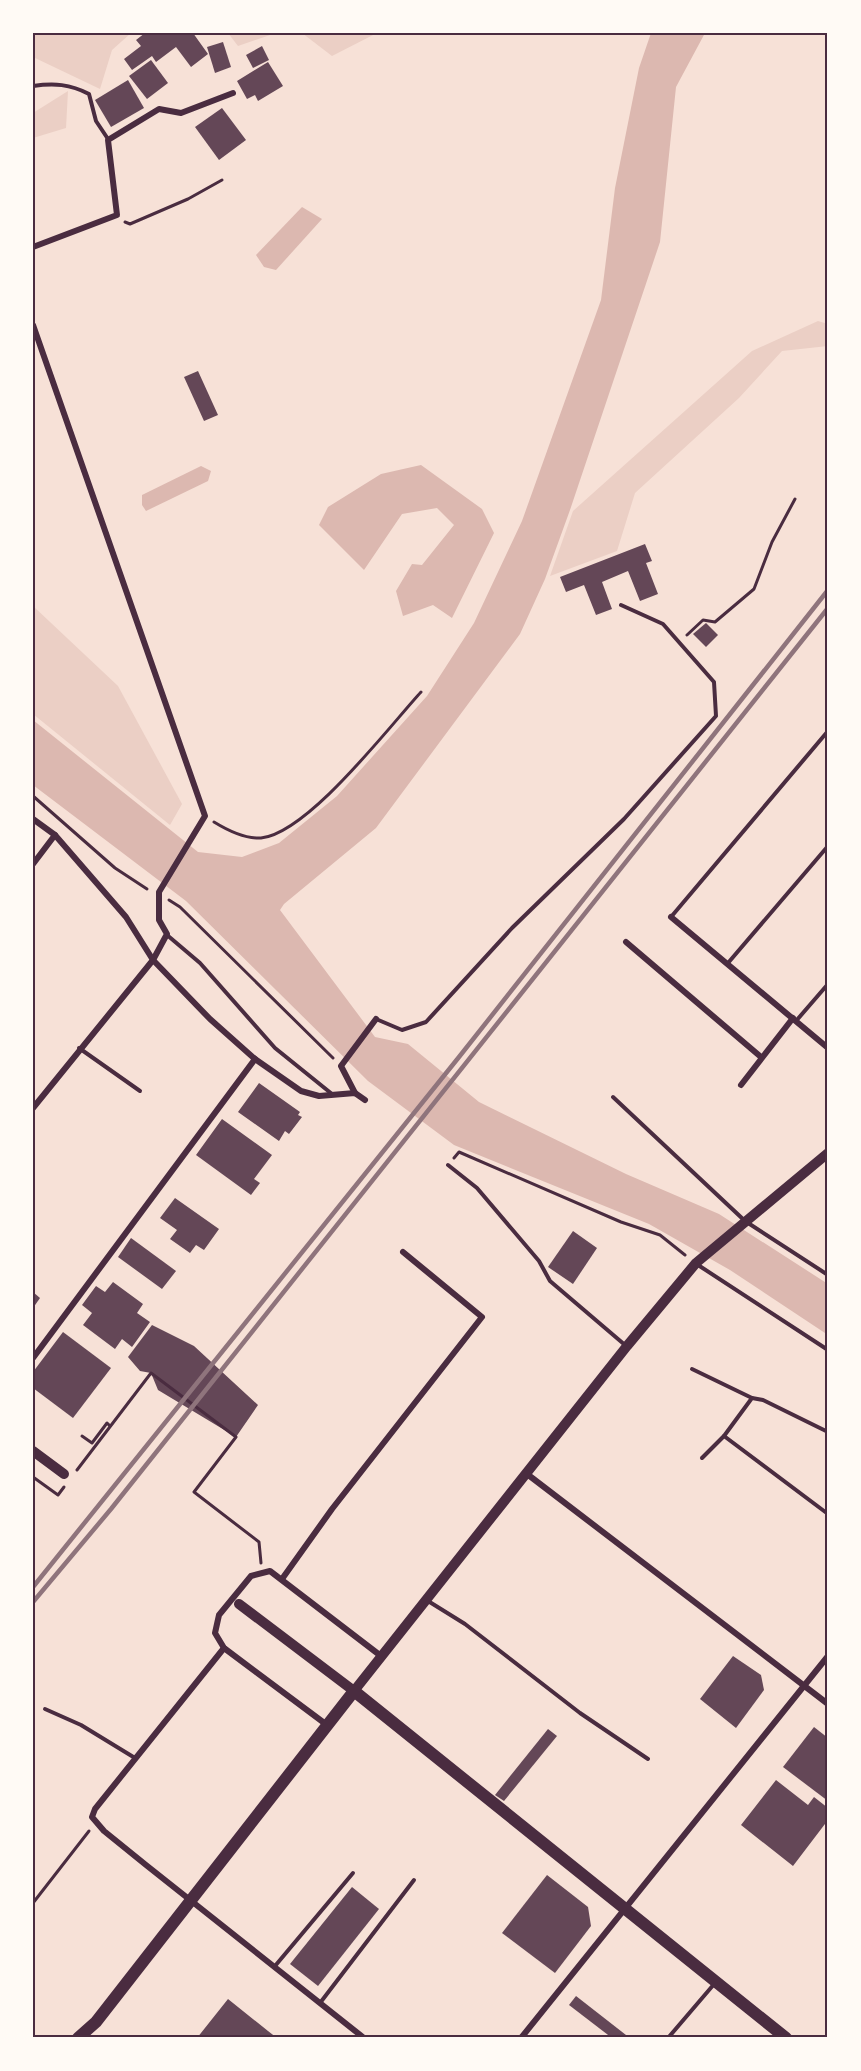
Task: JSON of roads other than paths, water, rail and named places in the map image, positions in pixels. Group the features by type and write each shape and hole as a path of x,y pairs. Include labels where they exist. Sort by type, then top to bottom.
{"main road":[{"path":"78,2038 96,2022 354,1691 626,1908 780,2036"}],"street":[{"path":"33,247 117,215 108,140 159,109 181,113 234,93"},
{"path":"33,325 205,816 159,894 159,920 166,934 153,960 79,1048 33,1108"},
{"path":"33,819 55,835 126,917 153,960 210,1019 255,1059 301,1090 319,1096 355,1093"},
{"path":"33,864 55,835"},
{"path":"671,917 828,1048"},
{"path":"626,942 761,1057"},
{"path":"365,1100 355,1093 342,1064 376,1018"},
{"path":"741,1085 761,1057 795,1020"},
{"path":"33,1358 255,1059"},
{"path":"239,1604 354,1691 428,1601 627,1346 698,1262 828,1153"},
{"path":"282,1579 332,1509 482,1317 403,1252"},
{"path":"33,1451 64,1474"},
{"path":"527,1474 828,1704"},
{"path":"327,1725 224,1648 215,1633 219,1615 251,1576 270,1571 381,1656"},
{"path":"224,1648 135,1758 92,1816 95,1823 364,2038"},
{"path":"521,2038 828,1656"}],"lane":[{"path":"33,86 51,83 75,86 89,94 96,121 108,140"},
{"path":"376,1018 402,1030 426,1022 512,928 624,819 716,716 714,682 663,624 621,605"},
{"path":"671,917 828,731"},
{"path":"728,963 828,846"},
{"path":"166,934 200,963 275,1048 335,1096"},
{"path":"795,1020 828,984"},
{"path":"79,1048 140,1091"},
{"path":"613,1097 745,1221 828,1275"},
{"path":"448,1165 477,1188 539,1261 550,1281 627,1346"},
{"path":"698,1262 828,1350"},
{"path":"693,1369 828,1432"},
{"path":"702,1458 724,1436 752,1398"},
{"path":"724,1436 828,1514"},
{"path":"428,1601 465,1624 580,1713 648,1759"},
{"path":"45,1709 81,1725 135,1758"},
{"path":"275,1966 353,1873"},
{"path":"320,2004 414,1880"},
{"path":"668,2038 715,1982"}],"railway":[{"path":"33,1587 459,1057 828,590"},
{"path":"33,1602 111,1509 828,608"}]}
